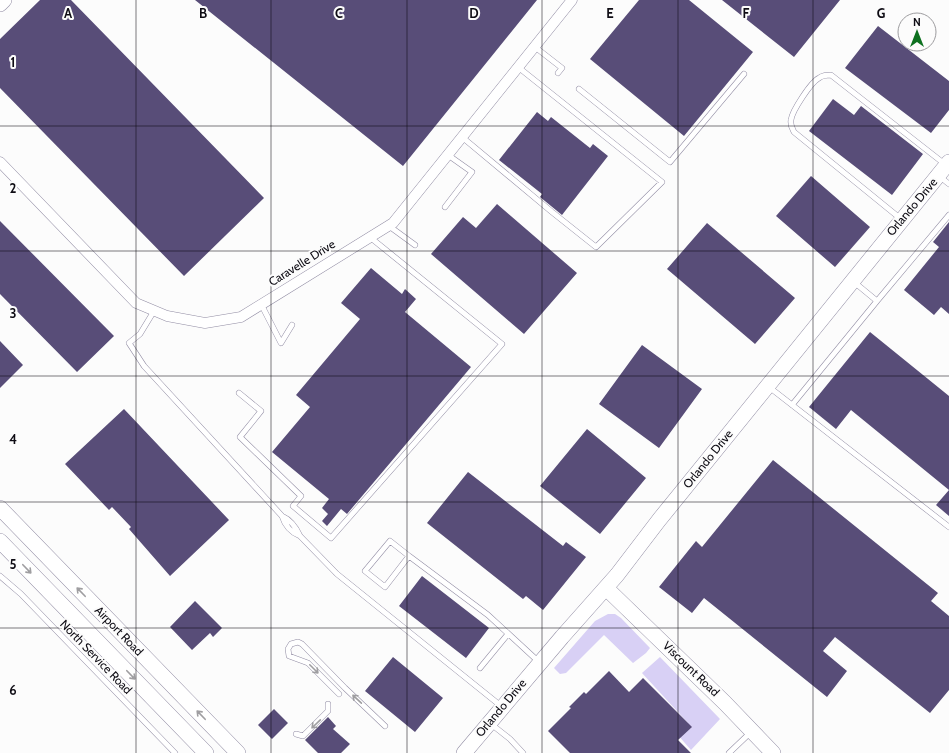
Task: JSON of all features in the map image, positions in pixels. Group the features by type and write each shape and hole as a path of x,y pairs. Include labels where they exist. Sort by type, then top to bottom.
{"street":[{"path":"0,4 4,0"},
{"name":"Caravelle Drive","path":"0,162 136,303 167,316 204,323 241,317 393,224 572,0"},
{"name":"Orlando Drive","path":"464,753 488,722 606,588 852,280 902,219 946,172"},
{"name":"Airport Road","path":"0,508 238,753"},
{"name":"Airport Road","path":"0,541 204,751"},
{"name":"Viscount Road","path":"606,588 773,753"},
{"path":"145,690 162,674"},
{"path":"204,751 218,732"}],"lane":[{"path":"534,47 562,68 558,73"},
{"path":"462,137 596,247 662,182 518,67"},
{"path":"579,90 670,162 744,74"},
{"path":"902,219 794,132 791,126 791,118 805,94 818,78 825,75 835,78 946,172"},
{"path":"445,207 472,172 448,155"},
{"path":"792,405 949,215"},
{"path":"389,226 415,245"},
{"path":"239,392 261,411 240,437 301,496 293,506 331,538 502,344 371,238"},
{"path":"852,280 877,301"},
{"path":"261,304 281,343 292,325"},
{"path":"154,311 140,334 129,343 144,366 282,516 288,519 297,528 300,536 337,574 502,707"},
{"path":"767,386 949,527"},
{"path":"408,556 385,587 365,571 390,541 488,615 540,663"},
{"name":"North Service Road","path":"0,576 21,594 175,753"},
{"path":"480,668 508,634"},
{"path":"339,694 308,663 290,656 288,649 291,644 298,642 302,644 345,688 386,726"},
{"path":"296,734 303,736 328,711 328,704"},
{"path":"488,722 510,739 523,753"},
{"path":"729,753 752,731"}],"shaded area":[{"path":"608,614 615,614 621,618 650,648 646,653 633,663 604,635 566,673 560,674 554,668 595,621"},
{"path":"660,657 720,719 691,750 677,734 688,723 642,673"}],"building":[{"path":"40,0 71,0 264,198 184,276 0,88 0,39"},
{"path":"195,0 537,0 403,166"},
{"path":"639,0 689,0 753,52 684,136 590,59"},
{"path":"722,0 840,0 794,57"},
{"path":"878,26 897,41 897,52 912,52 949,81 949,110 931,133 845,68"},
{"path":"833,99 854,115 861,106 923,154 892,195 809,131"},
{"path":"537,112 548,121 551,117 590,148 593,144 608,156 562,215 540,197 542,194 499,160"},
{"path":"811,176 870,227 835,267 776,216"},
{"path":"497,204 577,273 524,334 431,254 463,217 476,228"},
{"path":"0,221 114,336 77,372 0,294"},
{"path":"949,222 949,314 941,307 934,315 904,290 939,247 933,242"},
{"path":"707,223 795,298 755,344 667,269"},
{"path":"371,268 402,294 405,289 416,299 405,312 471,367 347,514 341,509 327,526 322,521 328,514 322,508 329,499 272,452 310,407 296,395 360,319 341,303"},
{"path":"870,332 949,396 949,490 851,410 836,429 809,407"},
{"path":"0,341 23,365 0,388"},
{"path":"642,345 702,389 659,448 599,404"},
{"path":"124,409 229,520 170,576 129,529 131,527 112,507 109,510 65,464"},
{"path":"587,429 646,478 600,534 540,486"},
{"path":"773,460 938,593 931,601 949,616 949,690 930,713 835,637 823,651 847,671 827,697 704,598 692,613 659,587 696,541 702,547"},
{"path":"468,472 563,546 566,542 586,557 543,610 526,596 523,599 427,523"},
{"path":"949,490 949,516 936,505"},
{"path":"422,576 489,628 466,658 399,606"},
{"path":"195,601 222,628 213,637 210,633 192,650 170,627"},
{"path":"393,657 443,698 415,732 365,691"},
{"path":"609,671 629,692 643,678 692,727 678,740 691,753 570,753 548,731 571,708 569,707 584,692 586,694"},
{"path":"274,709 288,723 272,739 258,725"},
{"path":"328,717 336,726 333,729 350,744 341,753 318,753 305,740"}]}
